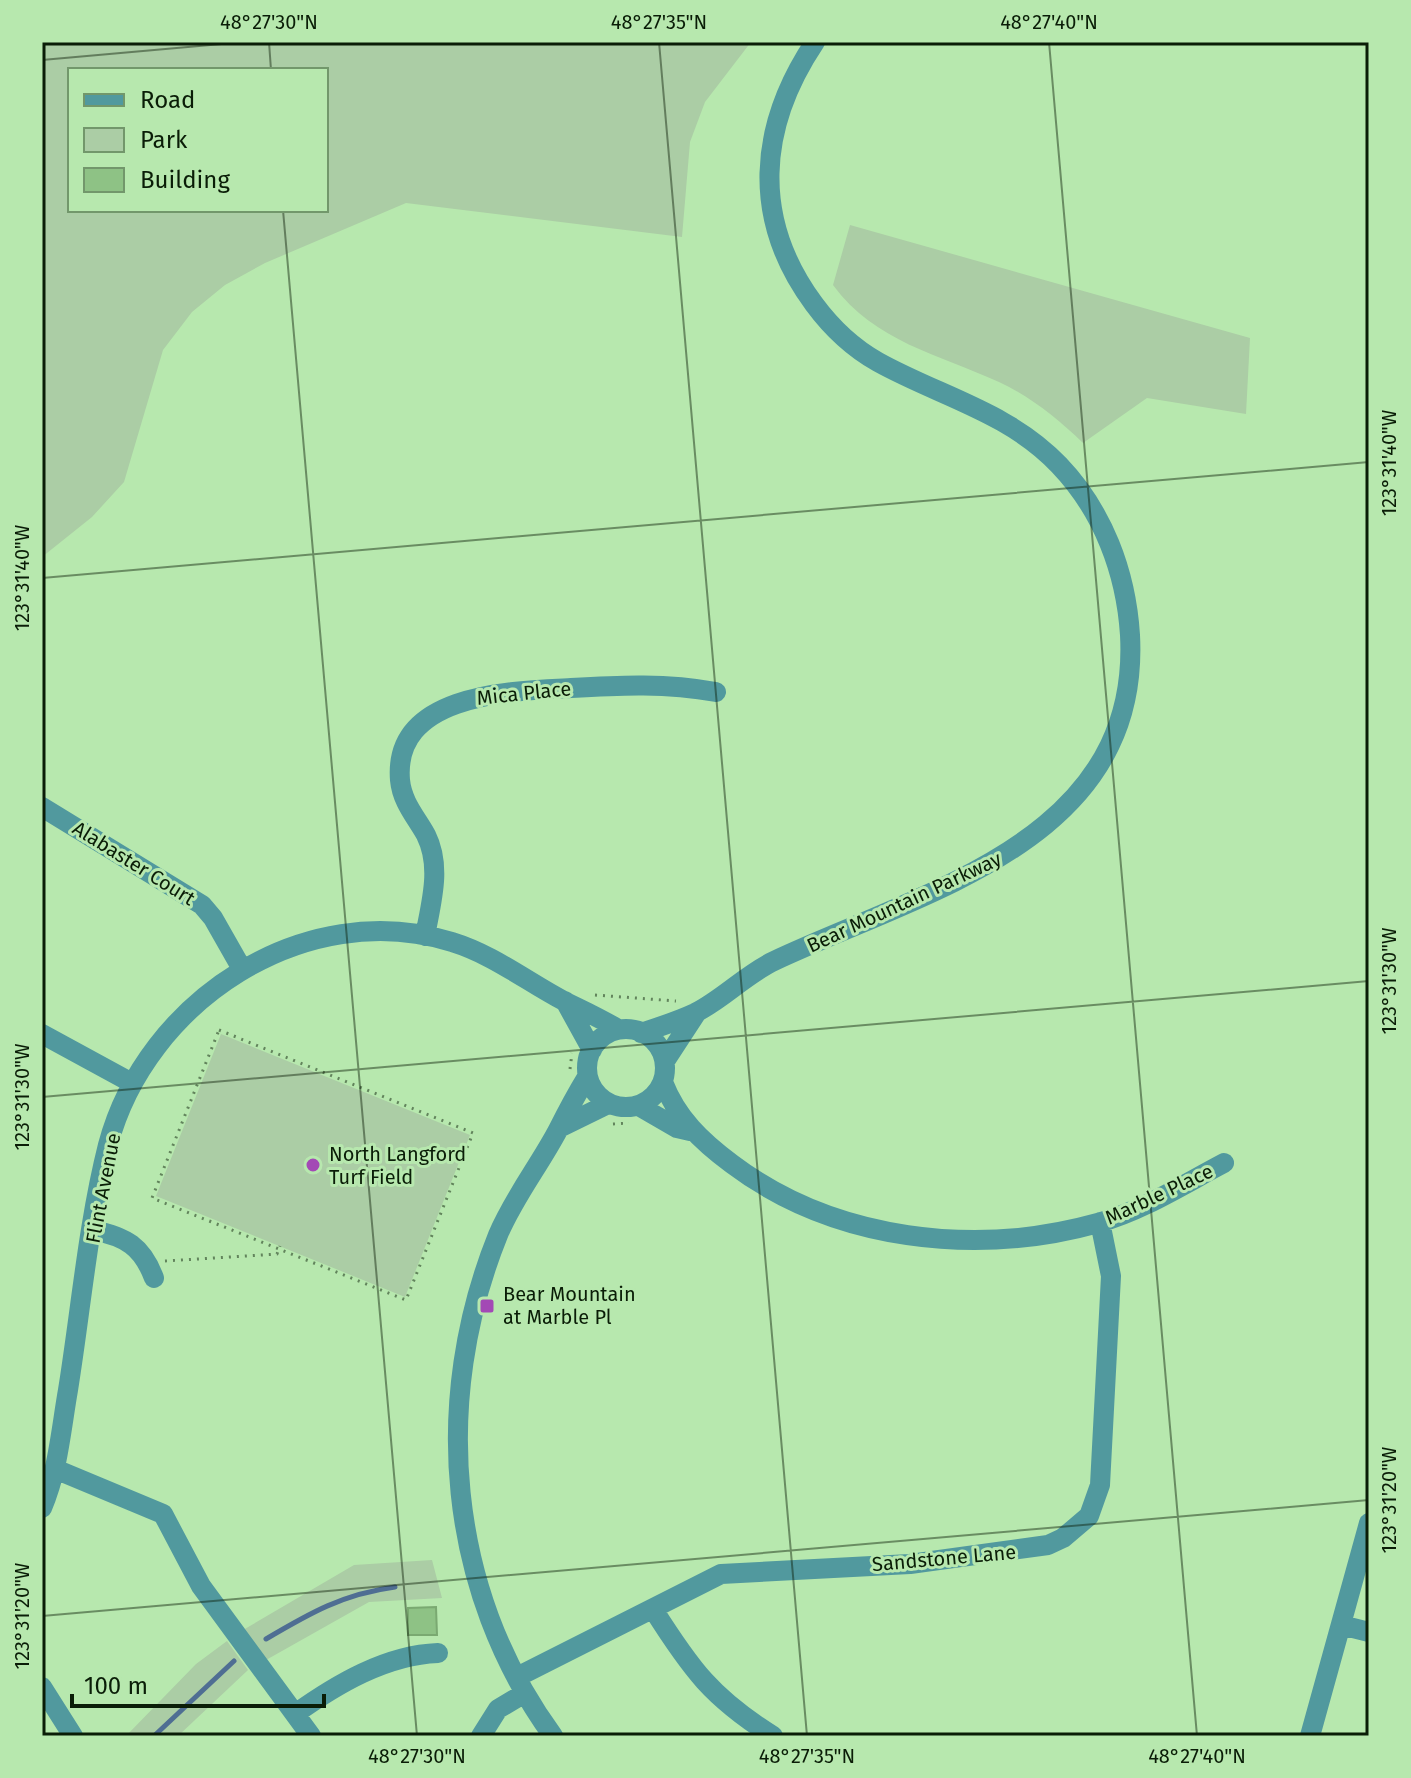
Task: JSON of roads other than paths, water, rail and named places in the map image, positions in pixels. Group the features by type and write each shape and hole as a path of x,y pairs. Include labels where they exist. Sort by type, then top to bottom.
{"street":[{"name":"Bear Mountain Parkway","path":"641,1033 757,970 994,862 1036,834 1072,802 1095,772 1121,713 1128,677 1129,613 1122,579 1102,525 1079,488 1038,444 1015,428 876,361 848,341 802,287 786,257 770,204 770,151 777,117 788,88 815,42"},
{"name":"Mica Place","path":"425,936 435,867 426,836 406,803 400,782 401,760 410,739 424,723 459,702 498,691 660,683 716,692"},
{"name":"Alabaster Court","path":"42,807 202,905 213,918 242,969"},
{"name":"Flint Avenue","path":"42,1508 55,1469 109,1142 132,1083 178,1019 242,969 281,951 329,937 379,933 451,941 499,961 618,1029"},
{"name":"Flint Avenue","path":"565,1001 592,1050"},
{"name":"Bear Mountain Parkway","path":"664,1071 692,1007"},
{"path":"553,1736 521,1685 495,1631 470,1556 457,1476 458,1400 469,1328 490,1256 519,1192 559,1128 578,1074 592,1050 603,1036 618,1029 641,1033 651,1038 664,1071 636,1115 608,1104 578,1074"},
{"path":"42,1034 132,1083"},
{"name":"Marble Place","path":"664,1071 690,1131"},
{"path":"559,1128 608,1104"},
{"name":"Marble Place","path":"636,1115 690,1131 748,1176 830,1215 887,1232 982,1240 1026,1237 1100,1222 1224,1163"},
{"name":"Sandstone Lane","path":"481,1736 498,1709 521,1685 721,1574 910,1564 1032,1549 1063,1538 1079,1527 1096,1501 1100,1485 1111,1276 1100,1222"},
{"path":"93,1230 130,1241 151,1270"},
{"path":"55,1469 163,1514 201,1586 311,1736"},
{"path":"1310,1736 1369,1523"},
{"path":"653,1609 692,1671 715,1695 773,1736"},
{"path":"1341,1625 1369,1632"},
{"path":"295,1714 337,1685 407,1656 438,1653"},
{"path":"42,1687 73,1736"}],"waterway":[{"path":"266,1639 328,1606 359,1594 395,1587"},
{"path":"154,1736 234,1661"}],"place":[{"name":"North Langford Turf Field","path":"313,1165"},
{"name":"Bear Mountain at Marble Pl","path":"487,1306"}]}
